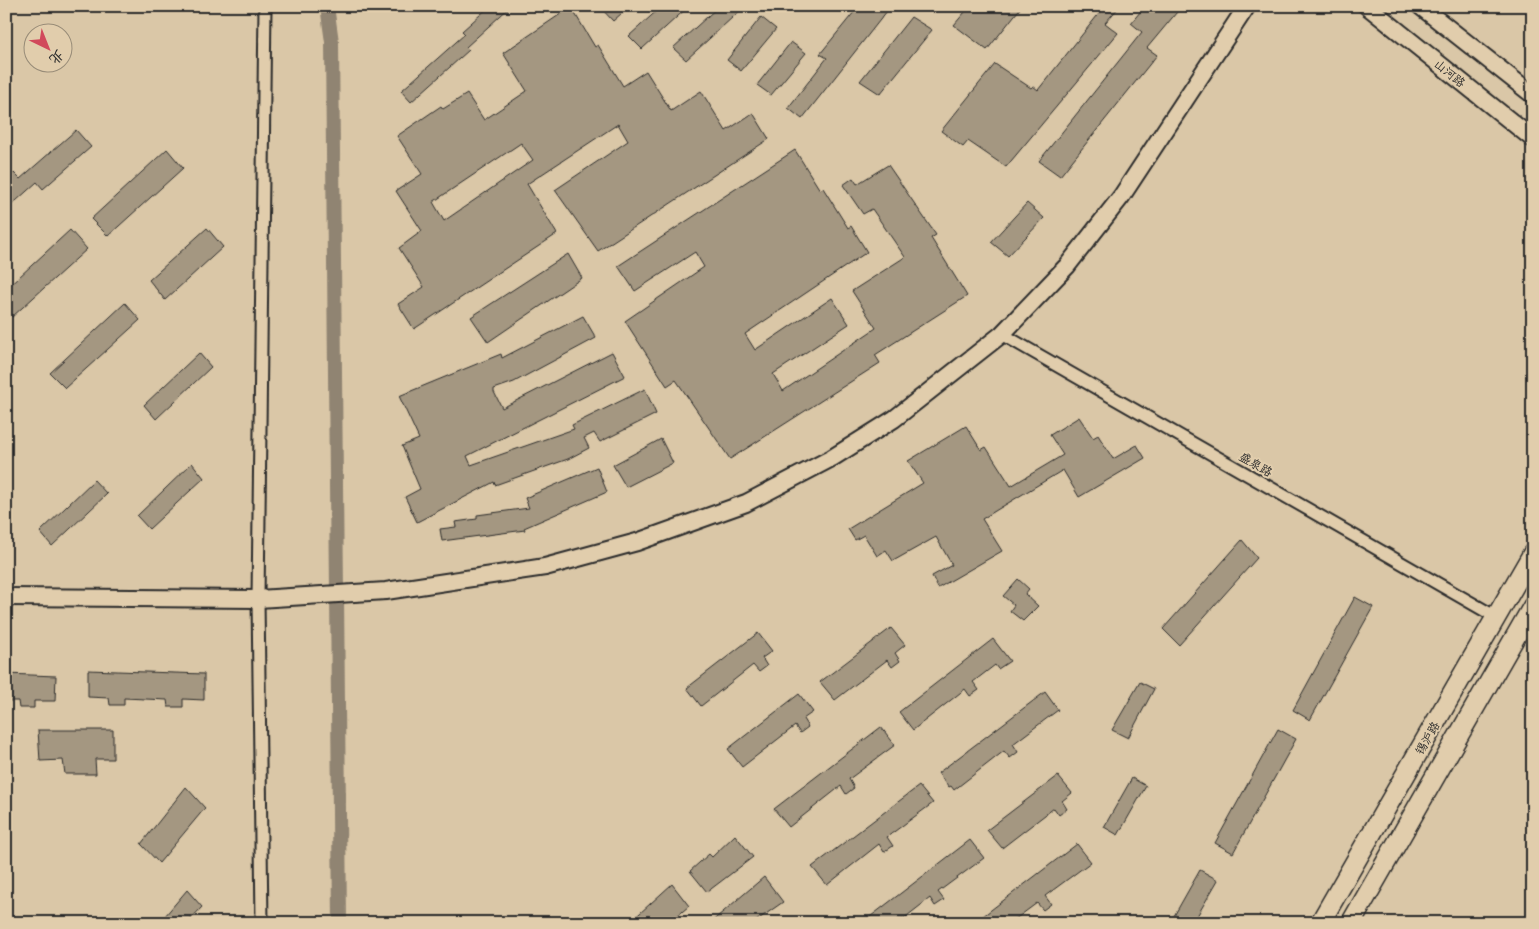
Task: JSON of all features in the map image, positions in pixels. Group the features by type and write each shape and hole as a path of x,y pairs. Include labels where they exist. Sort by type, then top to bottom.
{"main road":[{"name":"锡沪路","path":"1320,923 1533,553"},
{"name":"锡沪路","path":"1351,923 1533,606"}],"street":[{"path":"262,923 258,599 265,6"},
{"path":"6,596 258,599 307,594 386,590 545,567 637,542 746,503 832,458 894,419 1002,334 1066,266 1121,197 1247,6"},
{"name":"山河路","path":"1367,6 1533,139"},
{"path":"1420,6 1533,95"},
{"name":"盛泉路","path":"1002,334 1496,617"}],"building":[{"path":"490,6 511,6 466,47 469,50 411,102 401,91 465,34 462,31"},
{"path":"599,6 630,6 613,21"},
{"path":"662,6 689,6 642,49 629,36"},
{"path":"719,6 745,6 686,60 673,48"},
{"path":"859,6 891,6 802,119 788,108 827,58 820,54"},
{"path":"970,6 1022,6 987,50 954,25"},
{"path":"1105,6 1120,6 1105,23 1118,33 1006,167 968,141 963,147 941,131 995,64 1031,88 1033,86 1038,90"},
{"path":"1145,6 1182,6 1147,48 1157,55 1060,176 1039,161 1142,32 1131,23"},
{"path":"571,7 595,47 598,45 623,86 646,71 671,111 701,91 726,131 753,113 769,139 598,251 555,190 628,141 618,124 527,184 557,234 414,329 398,304 424,287 399,248 422,231 396,191 422,174 397,136 441,106 443,109 467,94 484,120 527,91 503,53","holes":["521,143 533,160 444,221 433,202"]},
{"path":"761,17 776,29 741,71 727,60"},
{"path":"911,17 932,30 880,94 860,81"},
{"path":"791,42 806,53 771,95 757,85"},
{"path":"76,130 91,147 43,189 37,182 6,210 6,180 14,173 20,179"},
{"path":"167,149 183,168 108,236 91,219"},
{"path":"795,150 820,190 823,188 848,228 851,226 867,252 745,334 755,350 832,298 849,324 773,374 783,391 876,328 852,291 905,257 872,209 863,214 843,185 853,178 857,184 888,165 936,235 931,238 967,296 875,355 880,363 730,459 676,380 667,386 625,321 704,267 695,252 635,291 618,266"},
{"path":"1027,203 1044,218 1008,256 991,242"},
{"path":"207,228 223,247 165,300 149,280"},
{"path":"70,230 87,249 12,317 6,311 6,289"},
{"path":"568,254 582,278 488,342 471,317"},
{"path":"125,303 140,320 65,388 50,373"},
{"path":"583,316 596,338 514,382 494,389 502,408 612,352 625,376 467,456 471,465 574,429 572,425 645,389 656,414 600,442 594,433 584,438 589,448 568,459 495,485 494,482 417,522 405,497 420,489 402,446 419,439 399,396 501,354 502,358"},
{"path":"199,353 211,367 156,419 144,405"},
{"path":"1079,417 1093,438 1098,435 1113,459 1137,445 1145,458 1079,497 1063,470 982,519 1002,551 938,588 932,576 952,565 936,537 893,561 886,550 877,556 864,535 855,540 848,529 923,483 908,461 966,426 981,450 986,447 1011,486 1063,455 1050,435"},
{"path":"661,439 673,463 626,487 613,465"},
{"path":"192,463 204,478 149,529 137,516"},
{"path":"597,467 607,492 524,528 525,530 442,541 440,529 456,527 455,522 477,519 477,515 529,508 525,498"},
{"path":"94,480 107,494 52,546 40,532"},
{"path":"1242,540 1257,558 1179,645 1163,629"},
{"path":"1018,579 1029,589 1025,594 1038,606 1023,621 1010,611 1014,605 1003,596"},
{"path":"1355,597 1373,607 1310,720 1293,710"},
{"path":"891,628 905,645 895,653 900,661 892,667 887,660 835,700 820,682"},
{"path":"758,633 772,651 762,658 767,666 759,672 753,665 701,706 687,688"},
{"path":"993,639 1010,661 998,669 995,665 973,682 979,690 970,696 965,689 913,730 899,712"},
{"path":"88,670 204,674 204,700 183,699 183,707 168,707 167,700 124,698 124,705 110,705 109,698 88,697"},
{"path":"6,674 56,676 55,701 34,701 34,708 19,708 18,701 6,701"},
{"path":"1140,682 1154,689 1128,738 1112,730"},
{"path":"1045,692 1058,710 1013,744 1018,752 1010,758 1004,751 954,790 951,786 949,787 938,773"},
{"path":"799,694 813,712 803,719 808,727 800,733 795,726 742,767 728,749"},
{"path":"881,727 895,745 849,779 854,788 846,794 841,786 789,827 774,809"},
{"path":"1278,729 1296,739 1233,853 1215,843"},
{"path":"38,730 113,730 113,759 95,759 96,774 65,774 63,760 40,761"},
{"path":"1058,776 1072,793 1062,801 1067,809 1059,815 1054,808 1002,848 987,830"},
{"path":"1132,778 1146,786 1118,835 1104,827"},
{"path":"919,786 933,803 887,837 893,846 884,852 879,844 827,885 812,867"},
{"path":"186,787 205,808 159,863 141,844"},
{"path":"735,835 753,857 707,892 690,871 709,854 712,857"},
{"path":"970,840 984,858 938,892 944,900 935,906 930,898 898,923 862,923"},
{"path":"1077,844 1091,862 1045,896 1051,904 1043,910 1037,903 1010,923 974,923"},
{"path":"1200,870 1218,880 1193,923 1170,923"},
{"path":"764,877 783,902 753,923 710,923"},
{"path":"672,884 689,906 669,923 629,923"},
{"path":"187,890 202,907 187,923 159,923"}],"waterway":[{"path":"327,6 332,42 340,923"}]}
